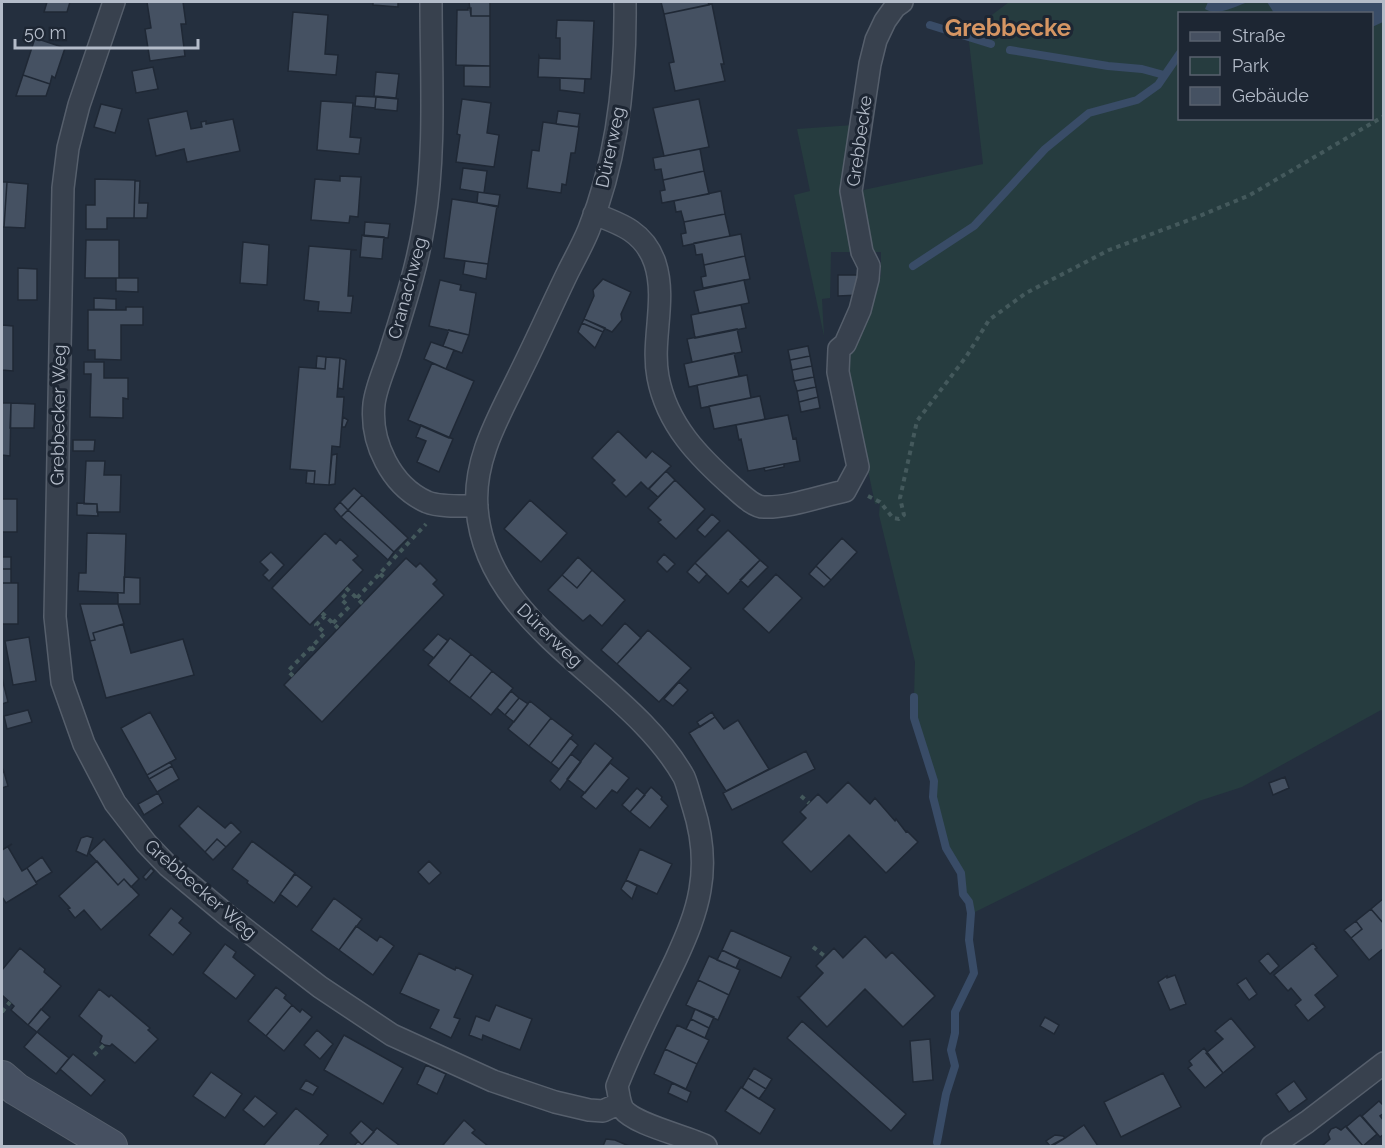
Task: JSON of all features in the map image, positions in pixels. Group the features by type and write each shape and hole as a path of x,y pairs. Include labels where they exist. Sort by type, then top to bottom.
{"main road":[{"path":"2,1077 16,1089 111,1146"}],"street":[{"name":"Grebbecker Weg","path":"114,2 79,105 68,148 63,188 55,617 62,682 84,744 115,803 146,843 168,866 228,916 342,1002 392,1035 493,1081 555,1102 589,1110 603,1111 620,1103"},
{"name":"Cranachweg","path":"431,2 431,124 424,223 410,288 375,401 375,426 381,451 396,480 411,492 429,503 477,506"},
{"name":"Dürerweg","path":"620,1103 617,1086 692,924 700,890 703,857 701,833 685,779 648,728 520,610 498,577 487,554 481,536 477,506 478,481 485,447 594,214 611,154 622,90 625,2"},
{"name":"Grebbecke","path":"594,214 623,224 636,233 645,243 655,263 659,287 658,377 670,411 682,434 701,459 746,498 762,507 782,505 845,491 858,467 838,372 838,357 839,349 845,344 860,310 869,266 862,252 851,191 870,64 876,40 885,21 895,7 902,2"},
{"path":"1272,1146 1383,1063"},
{"path":"620,1103 627,1113 639,1120 706,1146"}],"path":[{"path":"874,499 880,502 893,518 899,519 904,515 900,498 916,421 966,357 989,320 1004,308 1026,293 1109,250 1250,195 1383,116"},
{"path":"357,598 430,520"},
{"path":"380,574 386,579"},
{"path":"333,623 349,607 341,599 347,589 363,604"},
{"path":"293,676 288,671 325,633 316,625 324,614 338,628"},
{"path":"311,647 316,652"},
{"path":"801,796 809,803"},
{"path":"813,947 826,957"},
{"path":"2,1012 10,1002"},
{"path":"94,1055 104,1044"}],"green space":[{"path":"1009,2 1383,2 1383,711 1381,710 1242,787 1199,801 973,913 971,902 964,894 963,873 947,848 935,796 935,780 919,731 916,697 914,697 915,662 879,515 880,503 875,504 846,364 881,275 881,252 872,252 859,191 983,164 968,33"},
{"path":"853,125 840,191 851,252 831,252 830,298 822,299 824,336 794,195 810,191 797,129"}],"water":[{"path":"1208,2 1248,2 1215,12 1205,9"},
{"path":"1267,2 1383,2 1383,22 1373,27 1373,12 1273,12"}],"building":[{"path":"47,2 70,2 67,12 44,12"},
{"path":"147,2 183,2 186,24 181,24 185,56 150,61 145,29 151,28"},
{"path":"373,2 398,2 398,7 373,5"},
{"path":"469,2 490,2 490,16 471,16"},
{"path":"661,2 708,2 709,5 664,14"},
{"path":"712,4 724,64 721,64 725,81 675,91 669,63 674,62 664,14"},
{"path":"471,8 471,16 490,16 490,66 456,65 457,10 468,10"},
{"path":"293,12 328,15 325,54 338,55 336,75 288,71"},
{"path":"557,20 594,21 591,79 538,77 539,56 540,58 560,59 560,38 556,38"},
{"path":"35,38 65,48 55,78 52,76 50,84 23,75"},
{"path":"464,66 490,66 490,87 464,86"},
{"path":"153,67 158,89 136,93 132,71"},
{"path":"376,72 399,74 396,98 374,96"},
{"path":"23,75 50,84 46,96 16,96"},
{"path":"560,78 585,79 584,93 560,90"},
{"path":"356,96 376,97 375,108 355,106"},
{"path":"376,97 398,99 397,111 375,109"},
{"path":"462,99 491,103 487,133 499,135 494,167 456,162"},
{"path":"699,99 709,147 664,156 653,108"},
{"path":"321,101 353,103 350,137 361,138 359,154 317,150"},
{"path":"101,104 122,109 115,133 94,127"},
{"path":"187,111 191,129 202,127 201,122 206,121 206,124 233,119 240,151 187,162 184,149 156,156 148,119"},
{"path":"558,111 580,114 578,127 556,124"},
{"path":"543,122 579,127 575,153 571,153 566,185 562,184 561,193 527,188 532,150 539,151"},
{"path":"700,149 704,171 663,180 661,169 655,170 653,158"},
{"path":"463,168 487,171 484,193 460,189"},
{"path":"704,171 709,194 662,203 660,191 665,190 663,180"},
{"path":"340,176 361,177 358,217 350,216 349,223 311,220 315,179 340,181"},
{"path":"95,179 135,180 134,218 107,218 107,229 86,229 86,205 95,205"},
{"path":"135,181 140,181 139,203 148,203 147,218 134,218"},
{"path":"2,182 7,182 4,227 2,227"},
{"path":"7,182 28,184 25,228 4,227"},
{"path":"721,191 725,214 684,222 681,211 676,212 674,201"},
{"path":"478,192 500,195 498,207 477,203"},
{"path":"452,199 497,206 488,264 444,258"},
{"path":"725,214 730,236 683,246 681,234 686,233 684,222"},
{"path":"365,222 390,224 388,238 364,236"},
{"path":"741,234 745,256 704,265 702,254 696,255 694,243"},
{"path":"362,235 384,237 382,259 360,257"},
{"path":"86,240 119,240 119,278 85,278"},
{"path":"243,242 269,245 267,285 240,283"},
{"path":"309,246 357,250 351,250 348,296 353,296 351,313 318,311 319,302 304,300"},
{"path":"745,256 750,279 703,288 701,277 706,276 704,265"},
{"path":"465,261 488,264 486,279 463,274"},
{"path":"18,268 37,269 37,300 18,300"},
{"path":"838,275 859,275 859,295 838,296"},
{"path":"116,278 138,278 138,292 116,291"},
{"path":"603,279 631,292 621,314 622,320 612,332 584,319 594,296 593,290"},
{"path":"440,280 461,285 460,290 476,293 469,335 429,326"},
{"path":"744,280 749,303 699,313 694,291"},
{"path":"94,298 116,299 116,310 94,309"},
{"path":"741,305 746,328 695,338 691,315"},
{"path":"126,307 143,307 143,325 121,325 121,360 95,359 95,350 88,350 88,310 126,310"},
{"path":"584,319 605,328 603,332 582,323"},
{"path":"582,323 603,332 595,348 578,332"},
{"path":"2,325 13,326 13,371 2,370"},
{"path":"737,329 742,352 692,362 687,339"},
{"path":"449,330 469,335 462,353 443,346"},
{"path":"431,342 454,350 446,369 424,359"},
{"path":"808,346 810,356 790,360 788,350"},
{"path":"734,353 739,376 689,387 684,364"},
{"path":"317,356 326,357 325,369 316,368"},
{"path":"810,356 812,366 792,370 790,360"},
{"path":"326,357 340,358 337,397 344,397 340,447 332,446 329,485 314,484 315,471 290,469 299,367 325,369"},
{"path":"340,358 346,360 343,389 338,388"},
{"path":"84,362 104,362 104,378 128,378 128,399 123,398 123,418 90,417 91,374 84,374"},
{"path":"432,363 474,381 449,438 408,420"},
{"path":"812,366 814,377 794,381 792,370"},
{"path":"747,375 751,398 701,408 697,385"},
{"path":"814,377 816,387 797,391 794,381"},
{"path":"816,387 818,397 799,402 797,391"},
{"path":"760,396 765,419 714,429 709,406"},
{"path":"818,397 820,408 801,412 799,402"},
{"path":"2,403 11,403 10,456 2,455"},
{"path":"11,403 35,404 34,428 10,428"},
{"path":"788,415 793,439 796,438 800,461 748,471 736,425"},
{"path":"343,417 348,420 345,427 342,427"},
{"path":"421,425 453,439 439,472 417,462 426,441 416,437"},
{"path":"618,431 646,458 652,451 671,466 648,489 641,482 626,497 612,483 615,480 592,458"},
{"path":"73,440 95,440 94,451 73,451"},
{"path":"337,454 335,484 329,485 332,455"},
{"path":"86,461 105,461 104,475 121,475 120,512 97,512 97,504 84,504"},
{"path":"784,464 784,467 765,471 764,468"},
{"path":"307,471 315,471 314,484 306,483"},
{"path":"666,471 675,480 658,497 649,489"},
{"path":"675,480 705,509 676,539 658,522 661,520 648,508"},
{"path":"354,488 362,495 348,510 340,502"},
{"path":"362,495 408,538 394,552 348,510"},
{"path":"2,499 17,499 17,532 2,532"},
{"path":"530,500 567,533 541,562 504,529"},
{"path":"340,502 348,510 341,517 334,509"},
{"path":"77,503 97,504 98,516 77,515"},
{"path":"348,510 394,552 388,560 341,517"},
{"path":"712,514 720,521 705,537 697,530"},
{"path":"728,530 760,560 728,594 695,563"},
{"path":"87,533 126,534 124,593 78,591 79,573 86,573"},
{"path":"325,533 336,544 340,539 358,556 353,560 363,570 310,625 272,588"},
{"path":"842,538 857,552 831,580 816,566"},
{"path":"271,552 284,565 269,581 263,575 268,570 260,562"},
{"path":"664,554 675,564 667,572 657,562"},
{"path":"2,557 11,557 11,569 2,569"},
{"path":"578,557 592,570 577,588 562,575"},
{"path":"406,558 416,567 420,563 437,580 433,584 444,595 322,722 284,685"},
{"path":"760,560 768,567 748,587 740,580"},
{"path":"695,563 707,574 699,583 687,572"},
{"path":"816,566 831,580 824,587 809,574"},
{"path":"2,569 11,569 11,583 2,583"},
{"path":"592,570 625,600 602,626 590,615 583,621 548,590 562,575 577,588"},
{"path":"776,574 802,598 769,633 743,609"},
{"path":"124,577 140,578 140,604 118,604 118,593 124,593"},
{"path":"2,583 18,583 18,624 2,624"},
{"path":"80,604 118,604 124,624 93,633 95,640 90,641"},
{"path":"625,623 641,638 617,664 601,650"},
{"path":"123,624 131,653 183,639 194,675 106,698 90,641 95,640 93,633"},
{"path":"648,630 691,668 659,702 617,664"},
{"path":"438,634 448,641 434,658 423,650"},
{"path":"29,637 36,681 13,685 5,641"},
{"path":"450,638 471,654 449,682 428,665"},
{"path":"471,654 492,671 470,698 449,682"},
{"path":"492,671 513,688 491,715 470,698"},
{"path":"2,678 8,702 2,704"},
{"path":"679,682 688,690 673,706 664,699"},
{"path":"511,691 519,698 505,715 497,708"},
{"path":"519,698 528,704 514,722 505,715"},
{"path":"530,701 551,718 529,746 508,729"},
{"path":"28,710 32,722 7,729 4,716"},
{"path":"150,712 176,759 147,775 121,728"},
{"path":"712,712 715,717 700,727 697,722"},
{"path":"715,717 724,729 738,720 769,769 726,791 689,733"},
{"path":"551,718 573,735 551,763 529,746"},
{"path":"570,738 578,745 559,769 551,763"},
{"path":"595,743 613,758 585,793 567,779"},
{"path":"806,751 815,769 732,810 723,793"},
{"path":"571,754 581,762 560,790 550,781"},
{"path":"170,762 172,766 149,779 147,775"},
{"path":"610,763 629,778 617,793 612,790 596,809 581,797"},
{"path":"172,766 179,779 157,792 149,779"},
{"path":"2,772 4,772 8,786 2,788"},
{"path":"1285,777 1289,788 1273,795 1269,783"},
{"path":"848,782 870,804 875,798 918,842 886,873 849,835 811,872 782,842 806,818 800,812 818,794 827,803"},
{"path":"651,787 668,806 650,828 630,812"},
{"path":"637,788 645,795 630,812 622,805"},
{"path":"158,793 163,803 144,815 138,804"},
{"path":"198,806 225,828 231,822 241,832 226,847 217,839 205,852 179,826"},
{"path":"87,836 93,838 87,856 76,851 81,838"},
{"path":"104,839 139,879 131,887 124,879 118,885 89,853"},
{"path":"217,839 226,847 213,860 205,852"},
{"path":"252,841 295,873 274,903 232,869"},
{"path":"12,844 8,847 22,871 27,868 37,884 6,903 2,897 2,850"},
{"path":"640,849 672,864 657,894 626,880"},
{"path":"42,857 52,872 36,882 27,868"},
{"path":"97,861 118,885 124,879 139,895 101,930 84,910 75,918 68,909 70,908 59,896"},
{"path":"429,861 441,873 429,884 418,872"},
{"path":"151,868 154,871 146,880 143,877"},
{"path":"295,874 312,887 297,907 280,894"},
{"path":"626,880 637,886 632,899 621,889"},
{"path":"334,898 362,919 339,950 311,930"},
{"path":"1384,898 1384,924 1371,909"},
{"path":"171,908 183,918 179,923 191,933 173,955 149,935"},
{"path":"1371,909 1384,924 1384,948 1369,960 1351,938 1362,929 1356,921"},
{"path":"1356,921 1362,929 1351,938 1344,930"},
{"path":"356,926 377,941 380,936 394,946 373,975 339,950"},
{"path":"731,930 791,957 781,978 722,950"},
{"path":"865,936 886,958 892,952 935,996 903,1027 865,989 827,1027 798,997 823,973 816,966 834,948 843,958"},
{"path":"1313,943 1317,948 1315,949 1338,976 1315,995 1325,1007 1308,1021 1295,1005 1301,1000 1291,988 1288,991 1274,975"},
{"path":"225,944 236,952 233,957 255,975 236,999 203,973"},
{"path":"20,948 61,986 28,1025 11,1010 14,1006 2,995 2,970"},
{"path":"722,950 740,959 736,968 717,960"},
{"path":"419,953 455,970 456,967 473,975 454,1017 460,1019 451,1038 430,1028 439,1010 400,993"},
{"path":"1268,953 1279,966 1270,974 1259,961"},
{"path":"709,956 740,970 729,995 698,980"},
{"path":"1175,975 1186,1004 1170,1010 1158,982 1167,976 1167,978"},
{"path":"1246,978 1257,994 1249,1000 1237,984"},
{"path":"698,980 729,995 718,1020 686,1005"},
{"path":"276,987 286,995 284,998 292,1005 266,1036 248,1021"},
{"path":"99,989 109,997 111,995 150,1028 148,1030 158,1039 135,1063 112,1044 104,1045 100,1042 102,1036 79,1016"},
{"path":"292,1005 300,1012 302,1009 312,1017 284,1051 266,1036"},
{"path":"496,1005 532,1019 520,1050 483,1035 482,1040 469,1035 476,1016 489,1021"},
{"path":"41,1009 50,1017 37,1032 28,1025"},
{"path":"695,1009 714,1017 709,1028 691,1019"},
{"path":"1045,1017 1059,1025 1054,1034 1040,1026"},
{"path":"1231,1018 1255,1047 1223,1073 1206,1053 1223,1039 1215,1031"},
{"path":"691,1019 709,1028 705,1038 686,1029"},
{"path":"802,1021 906,1114 891,1131 787,1038"},
{"path":"677,1025 709,1040 697,1064 665,1049"},
{"path":"317,1030 333,1044 320,1059 304,1045"},
{"path":"37,1032 69,1058 56,1074 24,1047"},
{"path":"344,1035 403,1068 383,1104 324,1070"},
{"path":"930,1039 933,1080 913,1082 910,1041"},
{"path":"1204,1048 1223,1073 1205,1088 1188,1068 1192,1065 1189,1061"},
{"path":"665,1049 697,1064 686,1089 654,1074"},
{"path":"73,1054 105,1080 91,1096 60,1069"},
{"path":"426,1065 446,1074 437,1094 417,1084"},
{"path":"754,1068 772,1079 766,1089 748,1078"},
{"path":"211,1072 242,1094 225,1118 193,1096"},
{"path":"1163,1073 1181,1107 1121,1137 1104,1102"},
{"path":"748,1078 766,1089 759,1099 742,1088"},
{"path":"306,1080 318,1087 313,1095 300,1089"},
{"path":"1294,1081 1307,1099 1289,1112 1276,1094"},
{"path":"672,1083 691,1092 687,1102 668,1093"},
{"path":"741,1087 775,1109 760,1134 725,1111"},
{"path":"255,1096 277,1113 264,1127 243,1110"},
{"path":"1379,1101 1384,1106 1384,1113 1380,1116 1384,1121 1384,1134 1380,1137 1362,1116"},
{"path":"296,1108 328,1135 319,1146 263,1146"},
{"path":"1360,1115 1377,1134 1363,1146 1346,1127"},
{"path":"464,1120 475,1130 472,1133 488,1146 443,1145"},
{"path":"361,1121 374,1132 362,1145 350,1133"},
{"path":"1084,1125 1098,1146 1052,1146 1065,1138"},
{"path":"1346,1126 1363,1146 1322,1146 1330,1139 1328,1134 1331,1129 1336,1127 1341,1130"},
{"path":"377,1128 400,1146 354,1146 358,1141 362,1145"},
{"path":"1055,1135 1065,1138 1050,1146 1046,1141"},
{"path":"606,1139 615,1140 629,1146 603,1146"}],"waterway":[{"path":"930,25 991,44"},
{"path":"1010,50 1108,66 1142,69 1164,75"},
{"path":"913,266 974,226 1045,149 1089,113 1137,100 1158,85 1178,56"},
{"path":"914,697 914,718 934,781 933,797 946,848 961,873 963,894 969,902 971,913 969,940 974,973 955,1012 955,1033 951,1050 955,1066 946,1094 937,1142"}],"district":[{"name":"Grebbecke","path":"1008,27"}]}
